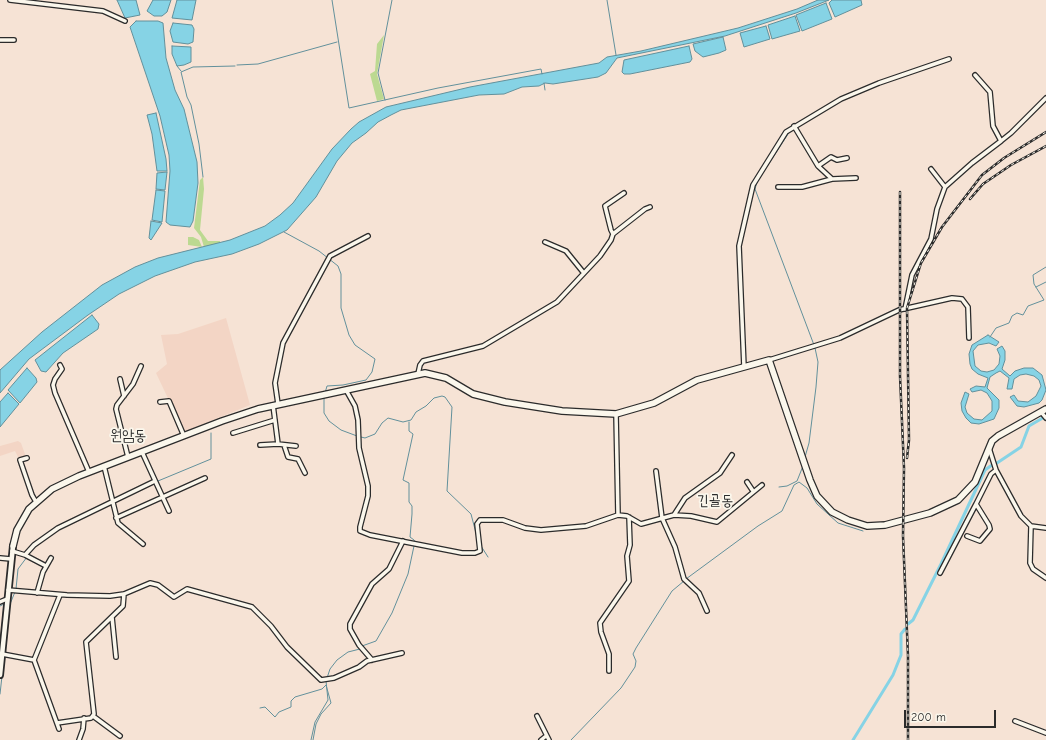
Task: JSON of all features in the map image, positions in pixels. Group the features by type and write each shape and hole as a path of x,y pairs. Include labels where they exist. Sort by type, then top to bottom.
{"main road":[{"path":"13,549 22,519 36,502 52,489 89,472 222,421 275,405 425,373 446,378 473,394 505,402 562,411 616,414 654,403 697,380 769,360 813,488 820,501 832,512 854,523 867,526 885,525 930,513 950,505 966,494 975,482 992,441 998,436 1043,411"}],"street":[{"path":"10,0 103,11 125,21"},
{"path":"60,6 61,0"},
{"path":"0,40 14,40"},
{"path":"744,367 739,246 753,185 786,132 841,99 879,83 949,59"},
{"path":"975,75 990,92 993,126 1001,141"},
{"path":"905,308 912,275 931,239 937,209 945,187 972,163 1011,133 1046,98"},
{"path":"794,126 818,166 832,179"},
{"path":"818,166 831,157 838,160 846,158"},
{"path":"931,169 945,187"},
{"path":"778,187 802,187 832,179 856,178"},
{"path":"614,234 611,230 605,206 624,194"},
{"path":"418,374 420,365 423,361 483,346 525,323 557,302 567,293 583,272 600,256 614,234 645,209 650,207"},
{"path":"278,444 275,405 276,383 282,343 330,256 368,236"},
{"path":"545,242 566,251 583,272"},
{"path":"769,360 840,338 905,308 952,298 962,299 968,307 968,338"},
{"path":"60,366 62,369 53,385 55,393 89,472"},
{"path":"128,457 116,412 117,405 133,384 141,366"},
{"path":"120,379 124,396"},
{"path":"346,390 355,406 358,420 359,448 368,486 368,496 360,531 370,535 462,553 476,553 480,551 477,524 480,520 503,520 525,528 541,530 586,526 618,515 628,517 641,524 674,515 691,516 717,522 762,485"},
{"path":"160,402 169,401 184,436"},
{"path":"1043,411 1046,418"},
{"path":"616,414 618,515"},
{"path":"233,432 275,420"},
{"path":"260,445 278,444 296,446"},
{"path":"284,445 288,457 298,459 305,473"},
{"path":"989,447 996,470 1021,516 1031,526 1046,528"},
{"path":"142,452 169,511"},
{"path":"674,515 685,498 720,473 732,455"},
{"path":"27,458 20,460 32,495 36,502"},
{"path":"104,466 118,523 143,544"},
{"path":"940,574 991,474 996,470"},
{"path":"656,471 662,518 675,546 684,579 699,593 707,611"},
{"path":"116,518 205,478"},
{"path":"25,555 34,545 58,528 112,500 155,481"},
{"path":"747,482 753,491"},
{"path":"967,536 980,541 990,529 976,504"},
{"path":"609,671 609,654 601,632 600,623 630,580 627,556 630,545 628,517"},
{"path":"1031,526 1030,563 1033,569 1046,578"},
{"path":"372,660 359,645 350,630 350,624 372,584 389,569 403,541"},
{"path":"0,675 13,549 46,566"},
{"path":"0,558 11,559"},
{"path":"37,592 46,566 51,558"},
{"path":"8,590 60,595 110,596 124,594 150,583 158,585 174,597 187,589 252,607 271,626 288,648 321,680 334,678 372,660 402,653"},
{"path":"93,716 94,710 86,642 123,606 124,594"},
{"path":"59,729 34,660 60,595"},
{"path":"0,602 7,599"},
{"path":"112,618 116,658"},
{"path":"2,654 34,660"},
{"path":"57,723 93,716 120,736"},
{"path":"537,716 549,740"},
{"path":"79,740 83,729 84,718"},
{"path":"1015,721 1046,733"},
{"path":"541,740 546,736"}],"shaded area":[{"path":"226,318 250,405 184,432 156,373 167,364 161,335 178,334"},
{"path":"18,441 21,443 26,457 19,459 15,451 0,456 0,446"}],"green space":[{"path":"384,35 377,74 384,99 377,101 370,74 375,71 377,44"},
{"path":"203,177 204,189 200,230 208,241 220,241 220,243 204,247 201,237 194,228 200,180"},
{"path":"188,237 193,237 199,240 202,247 188,245"}],"water":[{"path":"117,0 136,0 140,15 125,18"},
{"path":"153,0 171,0 167,12 162,16 154,16 147,11"},
{"path":"177,0 196,0 192,20 172,18"},
{"path":"818,0 829,0 796,13 725,36 617,58 606,73 598,77 553,84 545,83 539,86 522,87 504,94 479,95 401,110 378,122 352,143 337,161 316,197 287,230 259,244 232,254 195,262 155,276 119,294 29,359 0,393 0,370 42,332 102,285 135,267 158,258 230,240 265,226 293,203 332,149 351,129 359,122 386,107 470,87 599,63 607,57 641,51 738,28 797,9"},
{"path":"832,0 861,0 862,5 835,17 829,3"},
{"path":"826,3 832,19 802,31 796,15"},
{"path":"795,16 800,31 772,39 768,25"},
{"path":"136,21 158,21 163,23 166,58 175,90 184,109 197,162 198,183 193,221 190,227 170,225 166,222 170,171 169,155 160,116 130,27"},
{"path":"173,23 192,25 194,29 193,42 188,44 173,42 170,31"},
{"path":"766,26 770,39 744,47 740,33"},
{"path":"723,37 726,50 703,57 695,51 693,44"},
{"path":"172,46 191,47 191,62 177,66 172,54"},
{"path":"689,46 692,59 690,62 630,74 624,74 622,72 624,60"},
{"path":"156,113 166,159 167,171 157,171 152,134 147,115"},
{"path":"167,172 165,190 156,189 157,173"},
{"path":"156,190 165,191 162,222 152,220"},
{"path":"151,221 162,223 151,240 149,238"},
{"path":"92,315 99,324 98,329 63,353 46,372 41,371 35,360"},
{"path":"988,335 999,342 996,346 989,343 978,345 973,351 975,366 981,371 987,372 994,370 999,364 1000,356 997,349 1002,346 1005,351 1005,360 1002,369 1010,376 1015,371 1024,368 1033,368 1042,375 1046,390 1042,400 1039,403 1024,407 1017,406 1010,397 1014,395 1018,401 1028,402 1036,396 1041,386 1039,380 1034,376 1026,374 1020,375 1014,379 1012,389 1007,389 1009,378 1000,371 990,377 987,388 999,400 999,408 994,419 979,424 971,423 962,411 961,403 965,392 969,394 965,407 967,413 974,419 982,420 992,411 992,401 987,393 981,390 972,392 970,389 976,386 985,387 988,378 978,374 972,369 969,354 972,345"},
{"path":"27,368 36,378 37,382 20,403 8,390"},
{"path":"8,393 19,404 0,427 0,402"}],"waterway":[{"path":"332,0 349,108 438,88 541,69 542,74"},
{"path":"385,100 378,73 392,0"},
{"path":"607,0 616,55"},
{"path":"237,65 258,64 337,42"},
{"path":"177,66 181,71"},
{"path":"203,177 199,144 191,105 187,97 181,72 193,67 235,66"},
{"path":"544,83 545,90"},
{"path":"790,131 757,182 755,189 814,345"},
{"path":"284,232 319,251 338,266 341,274 341,308 349,335 355,345 375,359 372,372 366,380 343,385 327,386 325,393"},
{"path":"990,337 996,328 1009,323 1012,316 1017,313 1023,315 1028,306 1044,300 1034,284 1033,275 1046,267"},
{"path":"1036,287 1046,282"},
{"path":"805,457 809,443 816,387 818,362 815,348"},
{"path":"324,396 324,413 329,421 341,430 357,436"},
{"path":"361,437 365,438 375,434 382,423 388,418 403,422 411,420 416,412 426,406 434,398 442,396 445,397 452,407 447,491 471,514 477,537"},
{"path":"997,463 1021,447 1029,426 1046,416"},
{"path":"409,422 409,431 413,434 403,480 409,483 409,502 412,506 410,537 415,542"},
{"path":"158,481 211,459 211,433"},
{"path":"908,624 913,620 985,470 992,465"},
{"path":"779,487 787,486 797,481 803,466"},
{"path":"686,579 758,526 782,511 794,485 799,482 807,488 817,504 838,523 863,531"},
{"path":"362,646 376,641 392,613 408,574 414,546"},
{"path":"481,546 488,557"},
{"path":"16,589 18,569 27,557"},
{"path":"571,740 621,688 635,667 636,661 633,654 636,648 672,591 684,581"},
{"path":"5,653 10,604 15,592"},
{"path":"0,606 4,604 0,650"},
{"path":"853,740 893,675 901,655 901,634 905,629"},
{"path":"327,678 330,669 337,660 348,652 360,649"},
{"path":"0,694 2,676"},
{"path":"311,740 315,722 328,700 326,681"},
{"path":"260,708 265,707 275,717 279,712 291,707 291,701 295,697 322,689 326,685 331,703 321,714 316,724 313,740"}],"railway":[{"path":"907,458 909,440 907,308 921,263 942,227 982,175 1004,158 1046,132"},
{"path":"970,199 983,184 1011,165 1046,146"},
{"path":"900,192 900,376 904,468 903,536 908,656 908,740"}],"district":[{"name":"원암동","path":"128,436"},
{"name":"긴골동","path":"715,501"}]}
